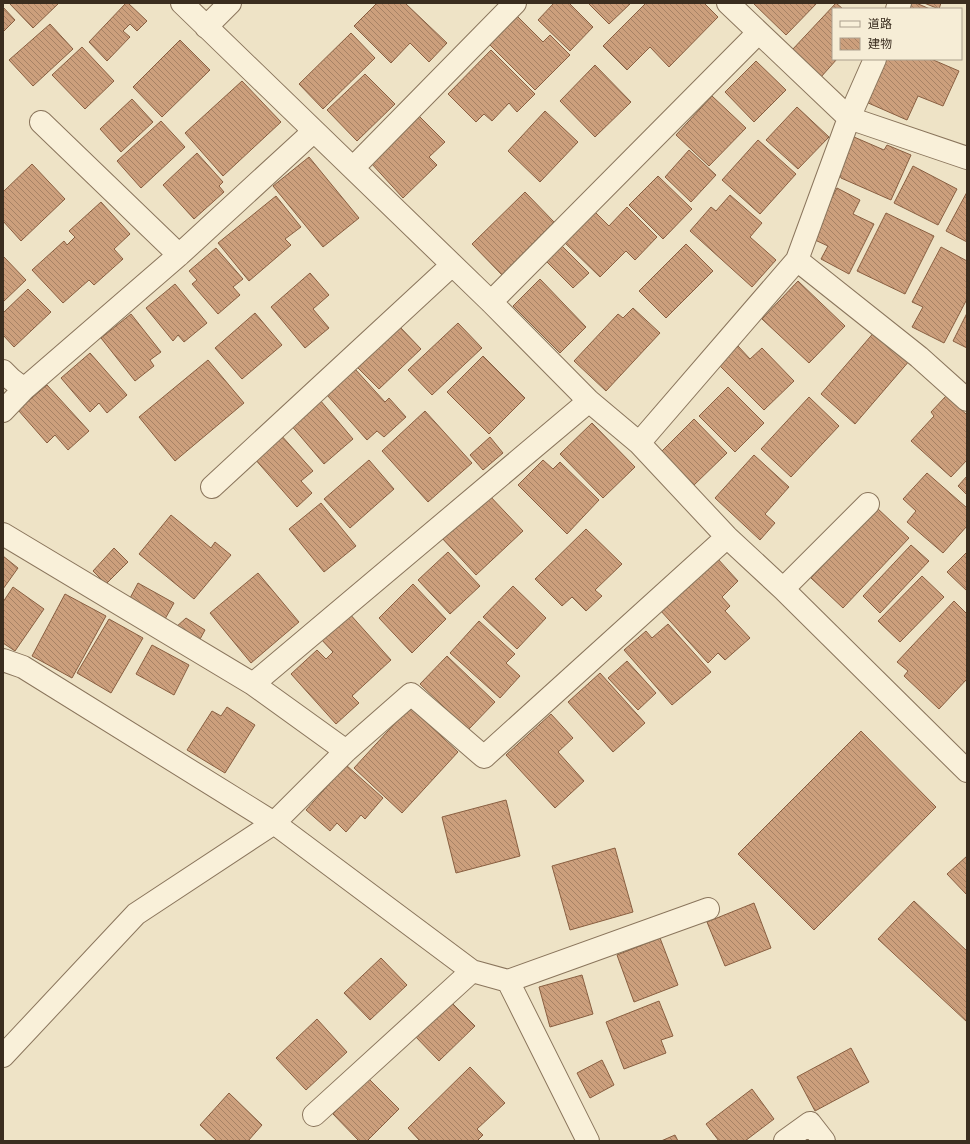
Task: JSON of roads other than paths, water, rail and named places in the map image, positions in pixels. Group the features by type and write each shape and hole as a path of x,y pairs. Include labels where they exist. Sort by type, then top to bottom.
{"street":[{"path":"182,3 452,266 491,302 589,401 639,443 727,537 783,589 967,771"},
{"path":"206,27 230,3"},
{"path":"353,168 515,3"},
{"path":"728,3 849,118 967,158"},
{"path":"491,302 758,33"},
{"path":"639,443 798,260 849,118 875,60"},
{"path":"41,122 179,255"},
{"path":"3,411 24,389 179,255 314,131"},
{"path":"798,260 919,357 967,400"},
{"path":"212,487 452,266"},
{"path":"3,371 24,389"},
{"path":"252,684 589,401"},
{"path":"783,589 868,504"},
{"path":"3,534 252,684 346,751"},
{"path":"3,1056 136,914 274,823 346,751 411,694 484,757 727,537"},
{"path":"3,660 23,667 274,823 472,971 508,981 708,909"},
{"path":"314,1115 472,971"},
{"path":"508,981 588,1141"},
{"path":"785,1141 810,1123 824,1141"}]}
